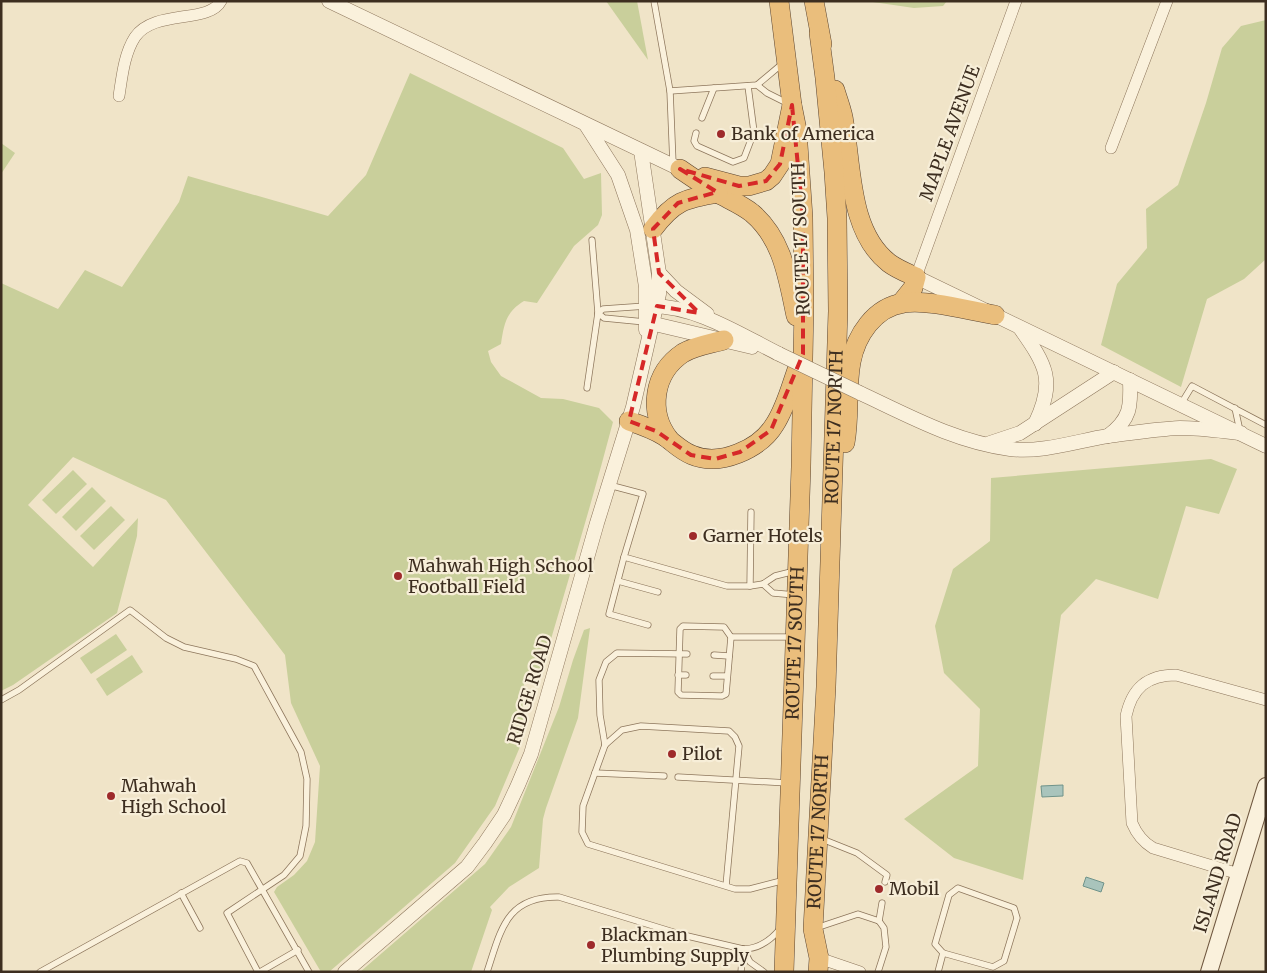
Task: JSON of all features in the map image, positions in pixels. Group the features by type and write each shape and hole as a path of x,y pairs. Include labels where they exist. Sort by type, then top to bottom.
{"highway":[{"path":"677,168 739,186 749,186 766,181 780,164 792,106 780,1"},
{"path":"814,1 819,33 844,122 850,176 864,230 881,256 897,268 916,277 913,288 901,303"},
{"name":"ROUTE 17 NORTH","path":"818,965 813,929 826,687 838,311 838,246 833,162 819,33"},
{"name":"ROUTE 17 SOUTH","path":"784,972 803,354 803,217 797,130 792,106"},
{"path":"629,422 649,428 691,455 706,459 732,455 750,447 765,436 776,423 803,354 785,267 775,242 762,222 742,206 677,168"},
{"path":"653,229 666,212 678,203 718,193"},
{"path":"832,523 848,431 850,370 858,340 866,326 879,313 901,303 918,302 995,315"},
{"path":"670,440 661,427 656,411 656,396 663,374 672,362 684,352 731,337"}],"main road":[{"name":"ISLAND ROAD","path":"1209,972 1266,786"}],"street":[{"path":"119,96 128,51 141,30 168,18 206,13 219,6 221,1"},
{"path":"329,1 677,168"},
{"name":"MAPLE AVENUE","path":"916,277 1016,1"},
{"path":"1111,148 1166,1"},
{"path":"586,125 618,175 641,250 646,287 651,306"},
{"path":"641,151 659,273 659,294 651,306"},
{"path":"659,273 688,301 731,337"},
{"path":"916,277 1266,446"},
{"path":"651,306 681,310 705,318 731,337"},
{"name":"RIDGE ROAD","path":"345,972 467,867 486,843 504,815 518,785 531,754 629,422 646,358 651,306"},
{"path":"649,323 731,337 779,354 944,432 964,439 1011,449 1052,446 1107,436 1180,428 1241,433"},
{"path":"1020,327 1038,354 1045,371 1045,402 1035,424"},
{"path":"986,444 1012,437 1114,372"},
{"path":"1107,436 1117,429 1128,413 1130,380"},
{"path":"1238,874 1153,848 1137,834 1132,823 1126,716 1134,694 1151,679 1164,675 1176,675 1266,700"},
{"path":"818,965 860,972"}],"lane":[{"path":"654,1 670,92 677,168"},
{"path":"670,92 757,85 787,60"},
{"path":"757,85 767,93 792,106"},
{"path":"696,133 694,141 697,146 733,162 744,158 754,132 748,86"},
{"path":"702,118 714,88"},
{"path":"587,388 598,313 592,240"},
{"path":"598,313 603,309 651,306"},
{"path":"598,313 604,318 649,323"},
{"path":"1181,405 1192,386 1266,425"},
{"path":"1235,408 1241,433"},
{"path":"609,485 643,494 609,614 648,625"},
{"path":"750,586 751,512"},
{"path":"624,557 727,586 763,584 775,576 797,570"},
{"path":"618,581 658,592"},
{"path":"763,584 772,592 797,595"},
{"path":"1,700 24,686 130,610 166,638 184,647 236,659 254,666 301,752 307,779 306,826 300,856 284,875 227,913 259,972 298,950"},
{"path":"684,626 724,627 731,637 726,694 722,696 681,695 678,692 680,629 684,626"},
{"path":"731,637 795,638"},
{"path":"605,745 600,715 599,680 606,662 617,653 687,654"},
{"path":"714,655 729,656"},
{"path":"678,675 686,675"},
{"path":"713,676 727,676"},
{"path":"726,886 739,746 736,737 729,732 641,726 622,730 605,745 583,806 582,832 588,844 735,889 750,889 787,880"},
{"path":"595,773 664,776"},
{"path":"678,777 790,783"},
{"path":"817,837 857,853 887,875 885,882"},
{"path":"40,972 48,970 240,861 248,863 309,972"},
{"path":"958,888 1014,908 1017,918 1004,962 993,967 944,953 935,944 949,895 958,888"},
{"path":"181,893 200,928"},
{"path":"487,972 502,926 514,909 543,896 559,897 683,935 743,949 751,949 762,945 774,936 786,921"},
{"path":"878,972 886,948 884,928 880,921 882,903"},
{"path":"813,929 858,914 880,921"},
{"path":"741,972 743,949"},
{"path":"743,949 750,962 764,972"},
{"path":"938,972 944,953"}],"highlighted area":[{"path":"792,105 803,217 803,354 771,430 740,452 715,459 691,455 656,431 629,421 657,306 699,313 659,273 653,229 678,203 717,192 680,169 739,186 766,181 780,164"}],"green space":[{"path":"606,1 637,1 648,60"},
{"path":"866,1 947,1 943,6 914,8"},
{"path":"1266,20 1266,259 1244,279 1207,299 1181,387 1101,345 1117,284 1147,248 1146,209 1178,185 1206,103 1222,48 1241,26"},
{"path":"410,73 563,148 584,179 601,173 602,215 598,225 574,246 537,303 524,301 513,310 507,319 501,344 488,351 491,362 501,376 541,398 563,399 599,408 613,422 538,684 524,680 522,742 495,806 455,863 329,972 321,972 274,892 277,887 294,875 307,861 315,842 320,766 291,703 285,655 166,500 73,457 28,505 93,567 138,518 137,536 117,613 13,685 1,691 1,283 58,309 85,270 122,287 179,202 188,176 328,216 366,175"},
{"path":"1,143 15,153 1,174"},
{"path":"1211,459 1237,469 1219,514 1186,506 1158,599 1096,579 1061,615 1023,880 954,858 904,819 978,766 980,709 944,673 935,626 953,569 990,541 991,478"},
{"path":"73,470 87,484 56,514 42,500"},
{"path":"92,487 106,501 76,531 62,517"},
{"path":"111,506 125,520 94,550 80,536"},
{"path":"590,628 578,718 543,819 539,868 509,887 490,907 492,910 471,972 360,972 485,864 511,827 559,707 584,630"},
{"path":"116,634 127,650 91,674 80,658"},
{"path":"132,655 143,672 107,696 96,679"}],"water":[{"path":"1063,785 1063,796 1042,797 1041,786"},
{"path":"1086,877 1104,883 1101,892 1083,886"}],"place":[{"name":"Bank of America","path":"721,134"},
{"name":"Garner Hotels","path":"693,536"},
{"name":"Mahwah High School Football Field","path":"398,576"},
{"name":"Pilot","path":"672,754"},
{"name":"Mahwah High School","path":"111,796"},
{"name":"Mobil","path":"879,889"},
{"name":"Blackman Plumbing Supply","path":"591,945"}]}
